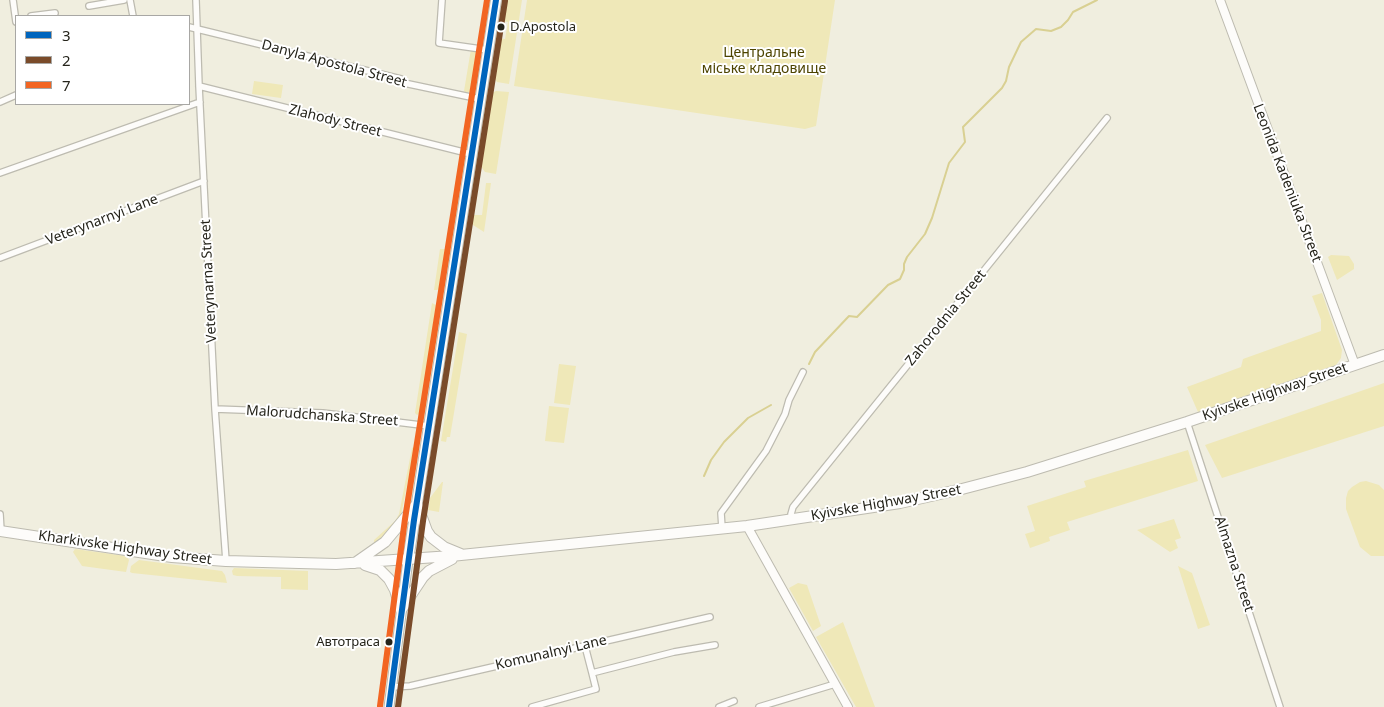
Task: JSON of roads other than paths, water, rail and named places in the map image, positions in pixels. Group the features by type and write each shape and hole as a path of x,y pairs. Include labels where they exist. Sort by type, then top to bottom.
{"highway":[{"path":"408,560 496,0"},
{"name":"Kyivske Highway Street","path":"370,562 463,555 747,526 900,502 962,489 1071,459 1384,355"},
{"path":"417,503 431,537 444,547 463,555"},
{"path":"354,563 385,542 417,503"},
{"name":"Kharkivske Highway Street","path":"0,531 172,557 226,561 370,562"},
{"path":"401,610 428,571 463,555"},
{"path":"354,563 375,568 384,574 395,590 401,610"}],"main road":[{"path":"388,707 408,560"}],"street":[{"path":"13,0 15,15"},
{"path":"89,6 124,0"},
{"path":"130,0 133,15"},
{"name":"Veterynarna Street","path":"196,0 215,409 226,561"},
{"path":"442,0 439,43 488,50"},
{"name":"Leonida Kadeniuka Street","path":"1220,0 1355,365"},
{"path":"39,15 55,13"},
{"name":"Danyla Apostola Street","path":"190,27 401,79 404,83 480,99"},
{"name":"Zlahody Street","path":"199,86 471,154"},
{"path":"0,102 15,95"},
{"path":"0,174 200,102"},
{"name":"Zahorodnia Street","path":"792,520 793,507 1107,118"},
{"name":"Veterynarnyi Lane","path":"0,258 204,181"},
{"path":"722,528 721,513 766,451 785,414 803,372"},
{"name":"Malorudchanska Street","path":"215,409 323,414 429,426"},
{"name":"Almazna Street","path":"1187,422 1280,707"},
{"path":"0,514 0,531"},
{"path":"747,526 848,707"},
{"name":"Komunalnyi Lane","path":"391,687 410,686 710,617"},
{"path":"592,673 674,652 715,645"},
{"path":"532,707 596,689 585,646"},
{"path":"759,707 835,684"},
{"path":"719,707 734,702"}],"waterway":[{"path":"809,364 815,352 849,316 857,317 888,285 900,279 907,257 925,234 932,218 949,163 965,142 963,127 1002,88 1006,81 1009,67 1021,42 1036,29 1051,31 1061,27 1073,12 1097,0"},
{"path":"704,476 711,460 724,442 748,418 771,405"}],"place":[{"name":"D.Apostola","path":"501,27"},
{"name":"Автотраса","path":"389,642"}],"park label":[{"name":"Центральне міське кладовище","path":"764,62"}]}
